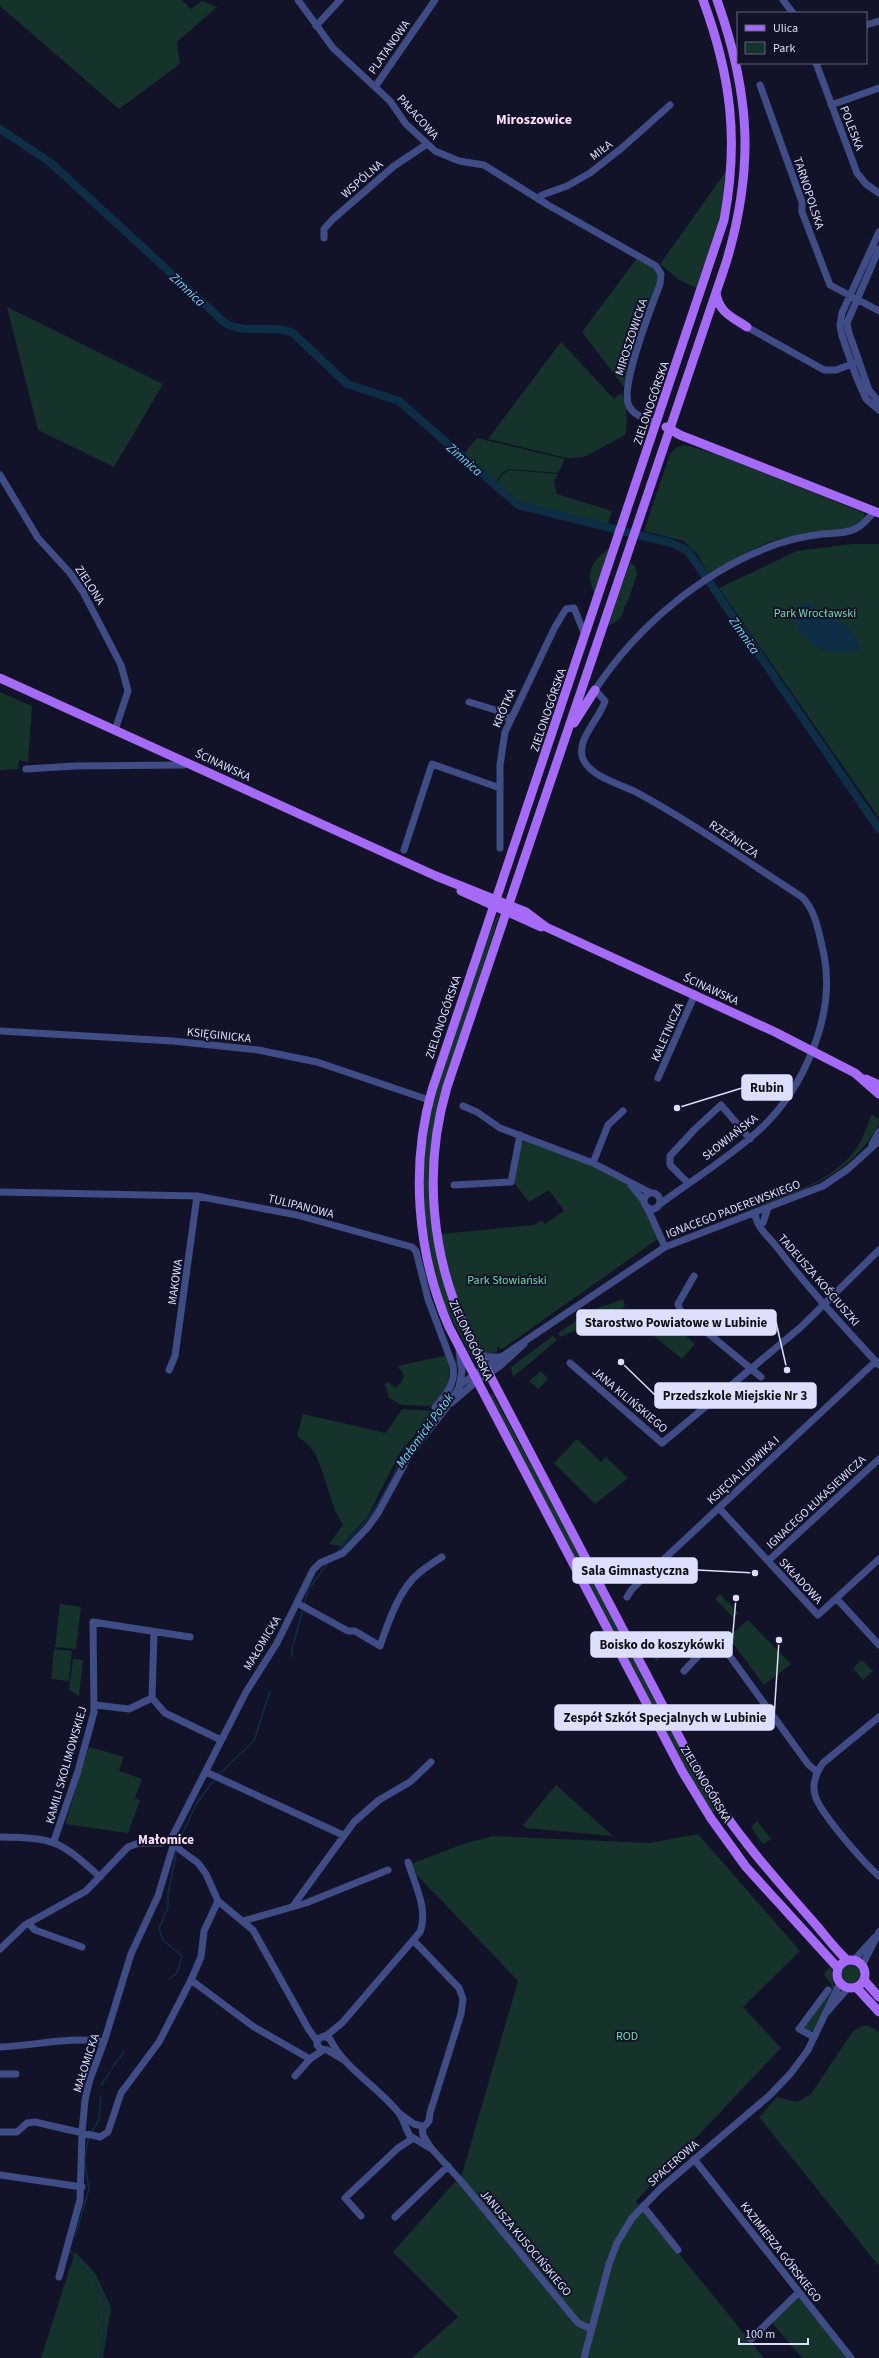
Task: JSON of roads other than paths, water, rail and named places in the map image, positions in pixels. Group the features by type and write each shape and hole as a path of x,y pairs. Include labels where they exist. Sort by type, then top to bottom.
{"main road":[{"name":"ZIELONOGÓRSKA","path":"703,0 720,51 729,90 732,122 731,172 720,236 429,1100 422,1140 420,1173 422,1228 436,1292 458,1345 696,1795 749,1870 838,1968"},
{"name":"ZIELONOGÓRSKA","path":"717,0 737,64"},
{"name":"ZIELONOGÓRSKA","path":"737,64 745,117 746,149 738,220 670,428 445,1092 437,1133 434,1163 434,1209 443,1265 456,1306 476,1351 705,1784 757,1858 828,1942 854,1962"},
{"path":"716,291 719,305 727,314 747,327"},
{"path":"704,326 716,315 727,314"},
{"path":"657,423 670,428 680,435 850,500 877,512"},
{"name":"ŚCINAWSKA","path":"0,678 695,994 812,1051 862,1078 879,1085"},
{"path":"565,738 595,690"},
{"path":"488,925 484,906 477,895 491,890 502,883"},
{"path":"497,938 507,925 524,916 515,886"},
{"name":"ŚCINAWSKA","path":"862,1078 879,1094"},
{"path":"879,1998 864,1980 854,1962 838,1968 848,1986 879,2012"},
{"path":"848,1986 864,1980"}],"street":[{"name":"PAŁACOWA","path":"298,0 333,48 390,101 406,124 435,151 450,158 484,165 538,199 656,266"},
{"path":"316,26 340,0"},
{"name":"PLATANOWA","path":"375,87 435,0"},
{"path":"783,0 792,12"},
{"path":"867,25 879,21"},
{"name":"POLESKA","path":"816,64 857,173 866,184 879,194"},
{"name":"TARNOPOLSKA","path":"760,85 802,202 802,212 830,285 879,311"},
{"path":"831,105 879,88"},
{"name":"MIŁA","path":"538,199 542,195 568,186 596,169 670,105"},
{"name":"WSPÓLNA","path":"324,238 324,229 333,219 394,166 427,144"},
{"path":"879,232 853,298 847,323 855,363 866,399 879,410"},
{"path":"853,298 879,249"},
{"name":"MIROSZOWICKA","path":"656,266 661,274 660,284 629,375 626,399 634,412 657,423"},
{"path":"747,327 824,370 836,370 855,363"},
{"path":"855,363 869,390 879,402"},
{"name":"ZIELONA","path":"0,475 38,538 70,573 83,592 121,665 128,691 116,730"},
{"path":"595,690 617,659 643,631 669,607 702,583 751,556 782,542 812,535 853,530 877,512"},
{"name":"KRÓTKA","path":"500,848 500,765 509,720 555,627 566,609 574,608 586,636"},
{"name":"RZEŹNICZA","path":"595,690 605,701 583,746 583,759 587,765 688,821 802,897 811,907 818,930 827,976 827,997 823,1017 812,1051"},
{"path":"469,702 502,712 509,720"},
{"path":"404,850 432,764 500,788"},
{"name":"ŚCINAWSKA","path":"26,769 82,766 184,765"},
{"name":"KALETNICZA","path":"658,1078 695,994"},
{"name":"KSIĘGINICKA","path":"0,1031 173,1041 265,1051 317,1062 429,1100"},
{"name":"SŁOWIAŃSKA","path":"658,1206 750,1139 769,1121 784,1102 810,1060 812,1051"},
{"path":"688,1183 670,1165 670,1156 695,1129 721,1105 750,1139"},
{"path":"462,1106 477,1112 500,1128 593,1163 653,1193 659,1197 654,1225"},
{"path":"593,1163 608,1125 623,1111"},
{"name":"IGNACEGO PADEREWSKIEGO","path":"868,1149 879,1132"},
{"path":"454,1185 510,1182 520,1136"},
{"name":"IGNACEGO PADEREWSKIEGO","path":"525,1342 665,1247 768,1208 830,1182 848,1169 868,1149 879,1141"},
{"path":"622,1178 634,1188 651,1209 658,1206"},
{"path":"665,1247 646,1204 646,1196 653,1193 677,1191"},
{"name":"TULIPANOWA","path":"0,1192 197,1196 297,1215 414,1249 428,1299 454,1370 450,1386 435,1407 441,1410"},
{"name":"MAKOWA","path":"169,1370 175,1356 197,1196"},
{"path":"761,1225 768,1208"},
{"name":"TADEUSZA KOŚCIUSZKI","path":"755,1213 773,1243 824,1306 877,1363"},
{"name":"TADEUSZA KOŚCIUSZKI","path":"744,1216 761,1225"},
{"name":"JANA KILIŃSKIEGO","path":"570,1363 592,1387 662,1443 824,1306 879,1250"},
{"path":"694,1276 678,1304 680,1310 761,1377"},
{"path":"487,1371 500,1357 525,1342"},
{"path":"475,1378 517,1352 525,1342"},
{"path":"458,1345 462,1371 459,1386"},
{"path":"476,1351 487,1357 500,1357"},
{"name":"KSIĘCIA LUDWIKA I","path":"627,1597 632,1589 877,1363"},
{"name":"MAŁOMICKA","path":"441,1410 475,1378"},
{"name":"MAŁOMICKA","path":"59,2277 82,2187 80,2160 85,2100 131,1954 158,1896 171,1843 250,1686 275,1648 315,1567 344,1552 372,1522 410,1454 441,1410 459,1386 475,1378"},
{"name":"IGNACEGO ŁUKASIEWICZA","path":"768,1562 879,1459"},
{"name":"SKŁADOWA","path":"719,1508 818,1615 837,1599"},
{"path":"297,1603 348,1631 355,1631 380,1646 390,1618 404,1592 419,1573 442,1557"},
{"path":"879,1559 837,1599 879,1645"},
{"name":"KAMILI SKOLIMOWSKIEJ","path":"54,1841 78,1771 95,1705 91,1641 93,1622 154,1632"},
{"path":"190,1637 154,1632 152,1698 165,1713 222,1740"},
{"path":"684,1671 716,1637 808,1764 817,1772"},
{"path":"95,1705 132,1708 152,1698"},
{"path":"879,1717 822,1763 817,1772 814,1789 819,1805 879,1876"},
{"path":"293,1906 329,1859 343,1835 368,1809 400,1789 431,1762"},
{"path":"206,1772 343,1835"},
{"path":"0,1837 34,1837 54,1841 71,1851 100,1877"},
{"path":"0,1949 28,1923 79,1896 132,1845 171,1843 194,1859 202,1868 218,1901 243,1920 253,1930 307,2025 324,2043 376,2089 416,2131"},
{"path":"295,2076 414,1941 422,1927 422,1913 408,1862"},
{"path":"243,1920 293,1906 388,1870"},
{"path":"0,2132 16,2132 27,2123 35,2122 100,2137 108,2132 122,2093 159,2042 191,1980 201,1957 204,1932 218,1901"},
{"path":"28,1923 35,1930 82,1947"},
{"path":"854,1962 878,1934"},
{"path":"362,2216 345,2198 416,2131 430,2113 461,2014 463,1999 456,1983 414,1941"},
{"path":"191,1980 254,2027 310,2059"},
{"name":"SPACEROWA","path":"584,2358 614,2252 632,2218 694,2159 784,2082 802,2059 825,2014 848,1986"},
{"path":"814,2038 799,2028 828,1990"},
{"path":"0,2047 29,2046 79,2039 104,2042"},
{"path":"0,2074 16,2074"},
{"name":"JANUSZA KUSOCIŃSKIEGO","path":"416,2131 448,2166 578,2323 591,2329"},
{"name":"KAZIMIERZA GÓRSKIEGO","path":"694,2159 798,2293 851,2358"},
{"path":"395,2217 448,2166"},
{"path":"0,2175 82,2187"},
{"path":"643,2206 678,2250"},
{"path":"751,2339 798,2293"}],"water":[{"path":"806,602 850,628 860,646 859,650 841,652 824,650 810,643 800,632 793,616 796,607"}],"waterway":[{"name":"Zimnica","path":"0,129 51,163 225,323 233,327 278,329 293,333 347,384 399,401 518,505 671,543 688,551 879,829"},
{"name":"Małomicki Potok","path":"456,1360 458,1367"},
{"name":"Małomicki Potok","path":"440,1407 451,1393"},
{"name":"Małomicki Potok","path":"337,1552 370,1517 392,1479 401,1456 436,1412"},
{"name":"Małomicki Potok","path":"304,1604 309,1589 327,1564"},
{"name":"Małomicki Potok","path":"292,1656 292,1648 303,1610"},
{"name":"Małomicki Potok","path":"218,1775 254,1741 270,1691"},
{"name":"Małomicki Potok","path":"177,1845 197,1803 214,1780"},
{"name":"Małomicki Potok","path":"169,1979 177,1973 182,1956 163,1940 159,1929 168,1907 168,1894 176,1854"},
{"name":"Małomicki Potok","path":"112,2068 124,2052"},
{"name":"Małomicki Potok","path":"101,2085 110,2072"},
{"name":"Małomicki Potok","path":"92,2131 99,2120 101,2096"},
{"name":"Małomicki Potok","path":"85,2156 89,2136"},
{"name":"Małomicki Potok","path":"75,2237 89,2189 84,2160"},
{"name":"Małomicki Potok","path":"69,2250 95,2281 108,2307 103,2315 104,2336 101,2358"}],"place":[{"name":"Rubin","path":"677,1108"},
{"name":"Przedszkole Miejskie Nr 3","path":"621,1362"},
{"name":"Starostwo Powiatowe w Lubinie","path":"787,1370"},
{"name":"Sala Gimnastyczna","path":"755,1573"},
{"name":"Boisko do koszykówki","path":"736,1598"},
{"name":"Zespół Szkół Specjalnych w Lubinie","path":"779,1640"}],"district":[{"name":"Miroszowice","path":"534,119"},
{"name":"Małomice","path":"166,1839"}],"park label":[{"name":"Park Wrocławski","path":"815,613"},
{"name":"Park Słowiański","path":"507,1280"},
{"name":"ROD","path":"627,2036"}]}
